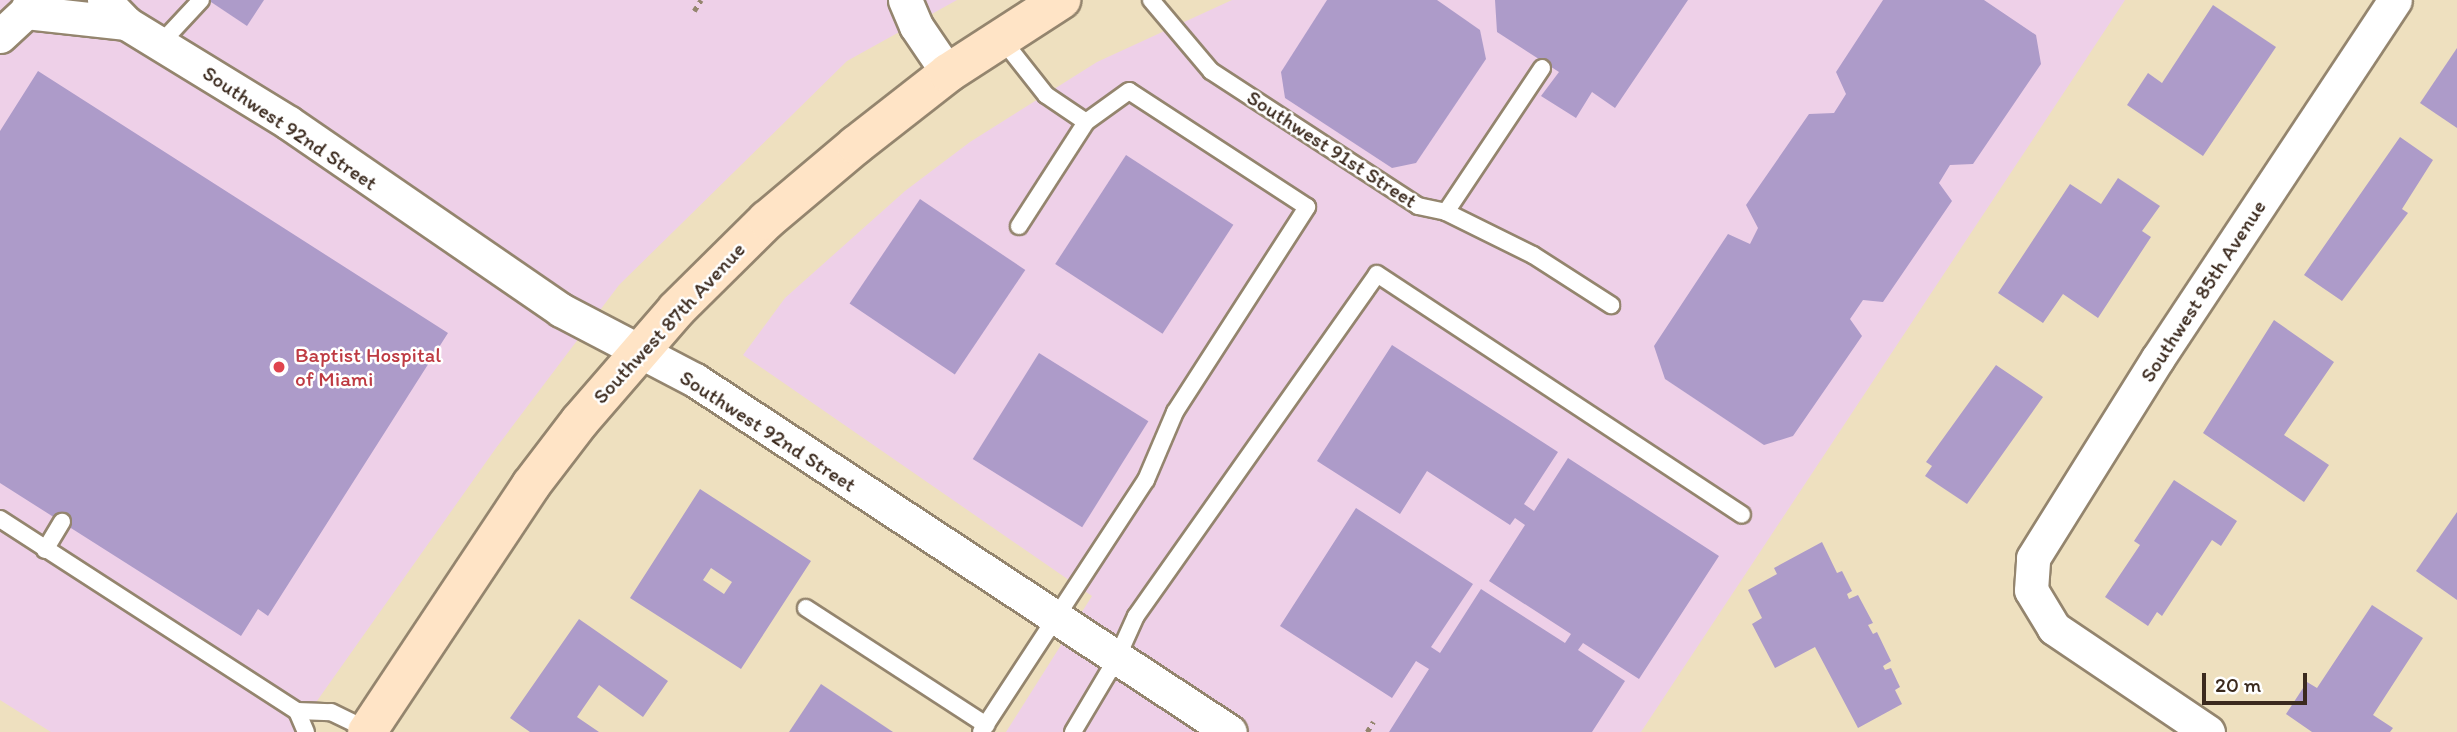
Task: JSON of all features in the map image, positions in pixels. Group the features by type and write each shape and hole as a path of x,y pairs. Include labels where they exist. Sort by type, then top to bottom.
{"main road":[{"name":"Southwest 87th Avenue","path":"367,731 531,485 639,351 790,199 948,73 1061,0"}],"street":[{"path":"905,0 916,26 948,73"},
{"name":"Southwest 85th Avenue","path":"2208,732 2063,637 2046,619 2031,590 2038,547 2395,0"},
{"name":"Southwest 92nd Street","path":"28,6 115,11 160,44 289,124 561,310 695,380 1230,732"},
{"path":"0,36 28,6"}],"lane":[{"path":"160,44 201,0"},
{"name":"Southwest 91st Street","path":"1151,0 1210,71 1418,206 1446,212 1533,256 1611,305"},
{"path":"1000,37 1046,95 1086,122"},
{"path":"1446,212 1542,68"},
{"path":"806,608 984,728 1146,480 1175,412 1307,207 1129,91 1086,122 1019,226"},
{"path":"1073,732 1117,658 1136,616 1377,274 1742,515"},
{"path":"0,519 297,711 331,712 367,731"},
{"path":"45,550 62,522"},
{"path":"297,711 306,732"}],"path":[{"path":"694,11 701,0"},
{"path":"1367,732 1373,722"}],"shaded area":[{"name":"Baptist Hospital of Miami","path":"0,0 957,0 847,61 619,285 496,448 295,732 51,732 0,700"},
{"path":"1232,0 2125,0 1641,732 1006,732 1092,596 743,355 785,298 905,191 970,142 1097,62"}],"building":[{"path":"208,0 264,0 247,26"},
{"path":"1327,0 1437,0 1480,30 1486,59 1416,163 1392,168 1285,98 1281,72"},
{"path":"1495,0 1688,0 1615,108 1592,92 1576,118 1541,96 1559,72 1497,32"},
{"path":"1883,0 1984,0 2036,35 2041,64 1973,164 1950,165 1939,183 1952,201 1883,302 1863,300 1850,319 1862,336 1793,436 1764,445 1665,379 1654,346 1728,234 1750,244 1758,228 1746,205 1809,114 1834,113 1846,94 1836,72"},
{"path":"2213,5 2276,47 2203,156 2127,105 2148,73 2162,83"},
{"path":"2457,48 2457,128 2420,103"},
{"path":"38,71 448,333 268,616 258,609 241,636 0,483 0,131"},
{"path":"2400,137 2433,160 2402,209 2408,213 2342,301 2304,275"},
{"path":"1126,155 1233,225 1163,334 1055,264"},
{"path":"2118,178 2160,206 2142,231 2151,237 2098,318 2063,294 2043,323 1998,293 2070,184 2101,204"},
{"path":"920,199 1025,270 955,374 850,303"},
{"path":"2274,320 2334,362 2284,435 2329,465 2304,502 2203,433"},
{"path":"1392,345 1558,452 1524,504 1534,511 1568,458 1719,556 1639,679 1583,643 1578,650 1625,681 1592,732 1389,732 1429,669 1416,661 1392,698 1280,626 1356,508 1473,584 1431,647 1440,653 1481,589 1565,643 1571,634 1489,581 1525,525 1515,518 1510,525 1427,471 1400,514 1317,461"},
{"path":"1039,353 1148,421 1082,527 973,459"},
{"path":"1996,365 2043,397 1967,504 1925,476 1932,466 1926,462"},
{"path":"2174,480 2237,521 2221,546 2212,540 2162,616 2157,612 2148,626 2105,597 2140,545 2134,541"},
{"path":"700,489 811,561 741,669 630,598","holes":["711,568 732,582 724,594 703,580"]},
{"path":"2457,512 2457,600 2416,571"},
{"path":"1822,542 1837,573 1842,571 1852,591 1847,594 1849,599 1858,595 1873,623 1868,625 1873,634 1877,632 1891,661 1883,666 1885,670 1891,668 1900,687 1895,690 1902,704 1858,728 1815,647 1775,668 1752,624 1762,618 1748,590 1777,574 1774,568"},
{"path":"2372,605 2423,638 2373,715 2393,728 2390,732 2312,732 2286,714 2307,682 2317,688"},
{"path":"579,619 668,681 643,717 599,685 577,717 599,732 530,732 510,718"},
{"path":"821,684 893,732 789,732"}],"place":[{"name":"Baptist Hospital of Miami","path":"279,367"}]}
